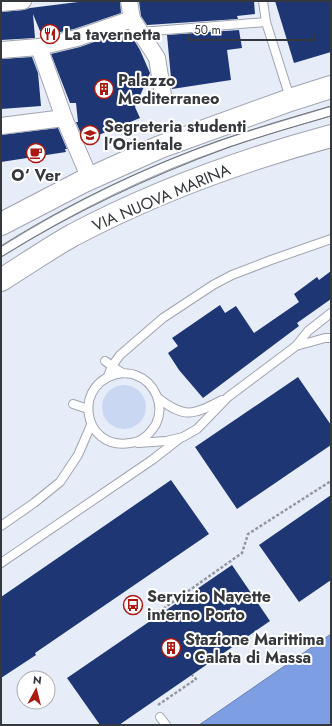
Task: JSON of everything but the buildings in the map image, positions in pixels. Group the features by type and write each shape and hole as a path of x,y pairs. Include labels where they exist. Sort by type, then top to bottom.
{"main road":[{"path":"1,224 90,179 160,147 290,100 331,87"},
{"name":"VIA NUOVA MARINA","path":"1,280 72,236 115,214 218,171 331,136"}],"street":[{"path":"1,3 23,1"},
{"path":"129,1 132,19 157,58 162,94"},
{"path":"1,50 39,47 77,38 132,19"},
{"path":"39,47 64,118 90,179"},
{"path":"1,126 64,118"}],"lane":[{"path":"263,1 266,22 290,100"},
{"path":"141,32 266,22"},
{"path":"1,252 49,223 106,193 223,144 331,111"},
{"path":"108,376 109,363 163,318 213,285 232,275 331,239"},
{"path":"1,563 197,428 228,397 296,346 308,331 331,312"},
{"path":"296,346 331,338"},
{"path":"109,363 123,373"},
{"path":"134,443 144,438 153,430 158,420 160,409 158,398 153,388 145,380 134,374 123,373 108,376 99,382 93,390 89,399 88,409 91,425 105,440 124,444 166,441 183,437"},
{"path":"158,398 180,412 193,412 206,408 228,397"},
{"path":"73,404 88,409"},
{"path":"1,526 34,503 60,482 78,455 91,425"},
{"path":"160,717 166,725"}],"path":[{"path":"154,618 153,616 242,553 248,534 331,481"},
{"path":"160,717 154,708 196,679 192,675"}],"shaded area":[{"path":"124,385 136,389 142,395 146,407 142,419 136,425 124,429 112,425 106,419 102,407 106,395 112,389"}],"water":[{"path":"331,634 331,725 199,725"}],"tram line":[{"path":"1,246 80,201 162,163 232,136 331,106"},
{"path":"1,257 55,225 168,171 240,144 331,116"}],"place":[{"name":"La tavernetta","path":"50,34"},
{"name":"Palazzo Mediterraneo","path":"104,89"},
{"name":"Segreteria studenti l'Orientale","path":"90,135"},
{"name":"O‘ Ver","path":"36,153"},
{"name":"Servizio Navette interno Porto","path":"133,605"},
{"name":"Stazione Marittima • Calata di Massa","path":"171,648"}]}
